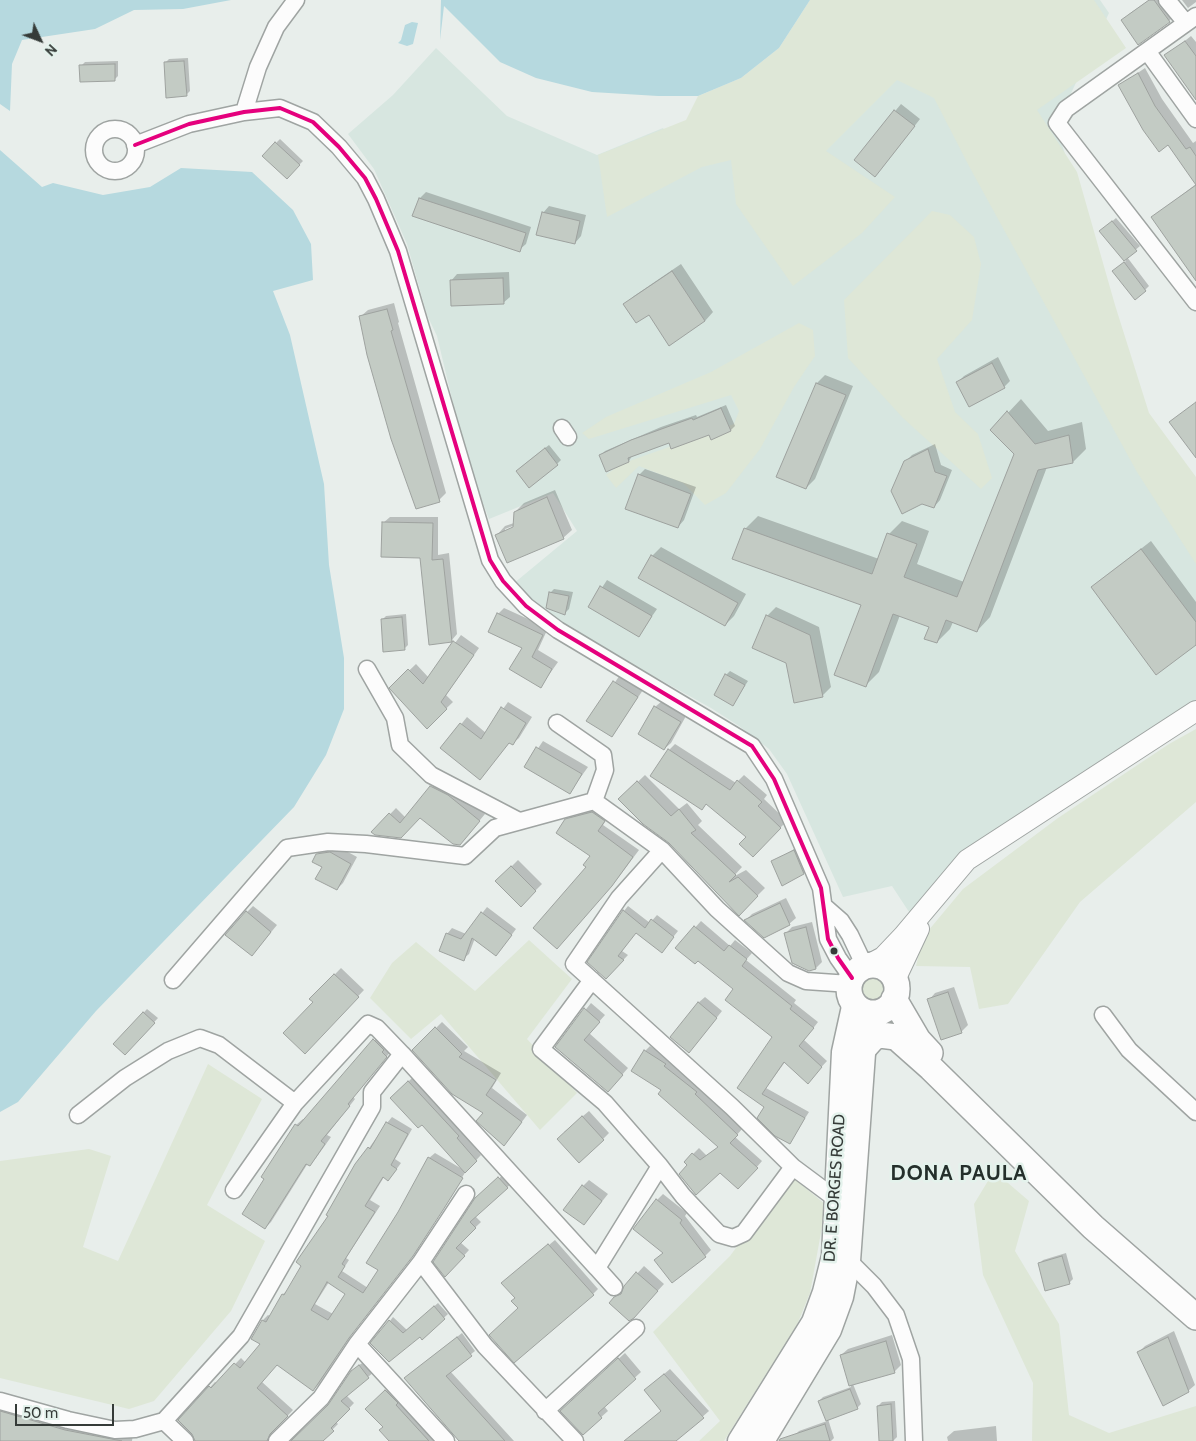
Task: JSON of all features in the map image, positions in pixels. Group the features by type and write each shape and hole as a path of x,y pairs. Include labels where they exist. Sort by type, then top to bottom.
{"main road":[{"path":"859,985 873,965 887,969 918,1040 936,1060 1109,1229 1196,1303"},
{"path":"859,985 886,1009 895,990"},
{"path":"859,985 896,1037 931,1068 1093,1227 1196,1318"},
{"name":"DR. E BORGES ROAD","path":"739,1441 813,1322 824,1292 841,1258 865,1047 859,985"},
{"name":"DR. E BORGES ROAD","path":"764,1441 830,1330 842,1297 836,1199 843,1052 859,985"},
{"path":"865,1047 873,1038 880,1035 896,1037"}],"street":[{"path":"244,112 258,67 276,27 296,0"},
{"path":"1168,0 1191,20 1066,109 1057,123 1196,302"},
{"path":"1147,51 1196,119"},
{"path":"135,145 189,124 244,112 280,108 313,122 339,147 365,178 398,251 490,560 503,581 526,606 558,630 752,746 774,780 821,888 828,939 838,958 859,985"},
{"path":"367,669 395,718 400,745 432,775 519,821"},
{"path":"859,985 967,860 1196,711"},
{"path":"557,723 603,755 604,770 594,801"},
{"path":"594,801 662,850 717,909 788,973 806,981 859,985"},
{"path":"173,980 287,848 328,842 366,844 465,856 494,828 594,801"},
{"path":"662,850 619,898 574,964 732,1107 793,1167 836,1199"},
{"path":"895,990 910,946 922,924 967,860"},
{"path":"592,980 541,1049 605,1103 660,1166 683,1196 719,1234 732,1238 744,1233 793,1167"},
{"path":"1102,1015 1129,1050 1196,1112"},
{"path":"234,1190 295,1103 368,1024 377,1028 402,1054 614,1288"},
{"path":"78,1115 125,1078 168,1051 200,1038 219,1045 295,1103"},
{"path":"0,1401 68,1420 115,1430 135,1429 164,1420 241,1336 372,1106 372,1092 402,1054"},
{"path":"597,1268 660,1166"},
{"path":"278,1441 321,1398 357,1344 421,1262 466,1194"},
{"path":"841,1258 874,1286 896,1315 911,1358 914,1441"},
{"path":"421,1262 485,1346 574,1441"},
{"path":"545,1411 636,1328"},
{"path":"357,1344 446,1441"},
{"path":"164,1420 184,1441"}],"shaded area":[{"path":"883,0 1100,0 1109,13 1056,125 1145,413 1196,499 1196,701 964,853 911,915 892,886 843,897 787,774 769,749 711,708 547,617 513,584 577,531 553,493 489,519 467,462 437,336 427,315 407,244 374,169 348,134 393,95 436,48 507,116 597,155 663,128 686,163"}],"green space":[{"path":"810,0 1094,0 1126,48 1037,110 1077,172 1115,305 1149,413 1196,477 1196,564 1137,472 970,168 934,98 897,80 826,151 895,197 862,233 793,286 736,204 731,160 702,167 607,217 598,155 686,120 698,96 741,78 779,48"},
{"path":"932,211 950,215 974,237 981,264 972,320 937,359 955,412 978,434 992,478 981,489 903,418 848,358 844,300"},
{"path":"799,323 813,330 815,356 794,387 760,449 726,493 705,505 683,483 639,466 616,488 606,475 621,464 734,424 739,411 731,395 589,439 582,433 606,417 711,372"},
{"path":"1196,729 1196,802 1080,902 1008,1004 979,1009 970,967 916,966 923,937 963,889 1058,818 1169,744"},
{"path":"529,940 572,979 527,1039 577,1093 540,1130 441,1014 411,1039 370,998 392,963 416,942 475,991"},
{"path":"874,974 885,978 889,989 885,1000 874,1004 863,1000 859,989 863,978"},
{"path":"208,1064 262,1099 207,1205 265,1241 231,1311 154,1401 129,1409 0,1378 0,1161 89,1149 111,1156 83,1247 118,1261"},
{"path":"994,1171 1029,1201 1015,1251 1059,1324 1069,1415 1109,1433 1196,1406 1196,1441 1032,1441 1033,1383 983,1275 974,1204"},
{"path":"790,1175 826,1205 810,1293 797,1325 724,1441 699,1441 720,1421 653,1332 730,1256"}],"water":[{"path":"0,0 231,0 183,9 134,10 95,29 22,40 12,64 10,111 0,104"},
{"path":"441,0 810,0 779,48 741,78 698,96 658,96 592,92 536,78 500,62 444,6 440,40"},
{"path":"412,22 418,23 413,44 407,46 398,43 401,40 405,25"},
{"path":"0,150 42,187 53,183 103,195 150,187 181,168 252,172 293,210 311,244 313,280 273,291 290,335 324,484 329,565 344,658 344,709 326,755 294,807 96,1011 18,1102 0,1112"}],"building":[{"path":"1149,0 1154,0 1170,22 1138,45 1121,20"},
{"path":"1185,41 1196,56 1196,100 1164,55"},
{"path":"184,61 187,96 166,98 164,62"},
{"path":"115,64 115,81 80,82 79,65"},
{"path":"1138,73 1155,106 1186,149 1190,147 1196,156 1196,185 1168,145 1159,152 1143,130 1118,85"},
{"path":"894,110 915,126 875,177 854,160"},
{"path":"275,142 300,165 287,179 262,156"},
{"path":"1196,185 1196,281 1151,217"},
{"path":"419,198 526,233 520,252 412,216"},
{"path":"542,212 580,221 575,244 536,235"},
{"path":"1112,221 1137,251 1124,261 1099,231"},
{"path":"1124,262 1146,291 1135,300 1112,271"},
{"path":"672,271 705,321 669,346 649,315 636,323 623,304"},
{"path":"503,278 504,304 451,306 450,280"},
{"path":"387,309 393,330 391,331 440,502 416,509 391,439 367,355 359,316"},
{"path":"992,363 1005,388 969,407 956,382"},
{"path":"816,383 846,395 806,489 776,477"},
{"path":"1196,402 1196,458 1169,422"},
{"path":"721,408 731,431 711,440 709,435 671,449 669,443 628,458 629,462 606,472 599,455 631,440 692,418 693,420"},
{"path":"1007,411 1035,444 1069,435 1073,463 1038,470 977,632 946,620 937,643 924,639 929,627 893,614 866,687 834,675 861,605 732,559 744,528 872,574 887,533 917,544 904,577 957,597 1014,454 990,430"},
{"path":"545,448 558,465 529,488 516,471"},
{"path":"928,449 935,472 947,476 934,508 922,504 902,514 891,491 904,461"},
{"path":"638,474 691,494 678,528 625,509"},
{"path":"547,497 564,539 507,563 495,535 513,527 514,512"},
{"path":"382,522 433,523 432,560 443,559 452,642 429,645 420,558 381,557"},
{"path":"1141,549 1196,622 1196,645 1156,675 1091,587"},
{"path":"651,555 738,603 725,626 638,578"},
{"path":"600,586 652,616 639,637 588,607"},
{"path":"549,592 569,596 565,615 546,608"},
{"path":"497,613 543,635 532,657 552,669 541,688 509,669 522,648 488,632"},
{"path":"766,615 810,635 823,697 794,703 786,663 752,648"},
{"path":"402,617 405,650 383,652 381,619"},
{"path":"453,641 474,655 441,702 447,709 427,729 389,688 408,669 423,684"},
{"path":"725,674 745,685 733,706 714,695"},
{"path":"613,681 638,697 612,737 586,721"},
{"path":"654,706 681,722 664,750 638,734"},
{"path":"501,707 526,723 513,745 509,743 480,780 440,748 460,723 481,739"},
{"path":"536,747 582,774 570,794 524,767"},
{"path":"668,749 730,790 737,780 762,802 758,806 781,828 753,857 739,844 746,837 706,804 702,810 650,776"},
{"path":"637,781 671,816 679,809 696,830 691,833 736,875 729,882 738,877 758,896 739,916 669,843 643,824 618,799"},
{"path":"430,786 448,795 480,821 460,845 453,844 420,818 401,838 375,835 371,832 389,813 400,823"},
{"path":"592,812 605,821 598,831 633,857 612,886 557,949 533,928 586,867 583,865 590,856 556,833 565,819"},
{"path":"794,850 804,874 782,886 771,861"},
{"path":"330,852 351,864 337,890 315,879 322,867 312,862 316,854"},
{"path":"511,866 536,891 521,907 495,881"},
{"path":"780,903 790,925 764,938 744,920"},
{"path":"623,910 645,928 651,919 674,937 662,953 636,933 618,956 624,960 606,979 587,962"},
{"path":"246,911 271,932 252,956 225,935"},
{"path":"481,912 512,935 496,956 472,938 464,961 439,951 446,933 461,939"},
{"path":"694,926 724,951 729,945 747,959 742,966 792,1006 790,1009 814,1028 799,1046 822,1067 808,1084 784,1062 762,1094 805,1118 790,1144 775,1136 757,1118 764,1107 737,1088 772,1037 725,1000 733,989 698,961 695,964 675,948"},
{"path":"806,927 816,969 809,971 792,963 784,933"},
{"path":"334,974 359,997 305,1054 283,1033 313,1002 309,999"},
{"path":"948,992 962,1033 941,1040 927,999"},
{"path":"698,1002 717,1018 689,1053 670,1037"},
{"path":"584,1008 600,1022 584,1040 623,1075 608,1092 555,1047"},
{"path":"143,1012 155,1023 125,1055 113,1044"},
{"path":"435,1027 462,1054 459,1057 496,1080 486,1095 522,1122 504,1146 476,1121 483,1113 452,1094 412,1050"},
{"path":"373,1039 384,1050 382,1052 387,1057 348,1104 350,1106 321,1141 325,1144 310,1166 306,1164 265,1229 242,1214 264,1179 261,1177 295,1124 298,1126"},
{"path":"644,1050 666,1064 664,1066 697,1092 695,1094 738,1135 730,1143 758,1168 738,1189 720,1173 696,1195 679,1174 687,1165 684,1162 692,1153 700,1160 718,1147 658,1094 661,1090 631,1071"},
{"path":"408,1081 459,1136 457,1138 477,1161 465,1173 422,1125 418,1128 390,1098"},
{"path":"582,1116 604,1140 579,1163 557,1139"},
{"path":"386,1122 408,1134 391,1165 397,1169 388,1181 383,1177 365,1206 375,1212 342,1264 345,1266 338,1277 363,1293 378,1270 366,1263 398,1212 428,1157 463,1178 413,1256 349,1338 313,1391 277,1365 257,1388 288,1416 270,1434 267,1441 195,1441 192,1434 178,1420 209,1386 211,1388 234,1363 240,1368 260,1344 251,1339 262,1320 266,1322 282,1294 284,1295 301,1266 296,1262 328,1216 326,1215 355,1164 368,1147 370,1149","holes":["327,1282 345,1294 328,1320 311,1310"]},
{"path":"498,1177 508,1188 470,1222 476,1228 456,1248 465,1256 445,1277 433,1262 475,1198"},
{"path":"582,1185 602,1201 584,1225 563,1210"},
{"path":"656,1199 682,1220 680,1223 706,1257 672,1283 654,1260 663,1253 633,1229"},
{"path":"548,1244 594,1295 514,1363 489,1335 518,1308 511,1301 515,1298 501,1283"},
{"path":"1062,1256 1070,1284 1045,1291 1038,1263"},
{"path":"636,1272 658,1291 634,1318 629,1321 609,1303 614,1297 621,1294 624,1286"},
{"path":"434,1306 445,1319 422,1340 420,1337 389,1362 370,1343 389,1320 403,1333"},
{"path":"457,1337 472,1356 446,1376 505,1441 459,1441 404,1378"},
{"path":"1168,1337 1189,1392 1163,1406 1137,1352"},
{"path":"886,1341 895,1373 849,1386 840,1355"},
{"path":"618,1358 636,1379 598,1413 602,1418 583,1435 560,1411"},
{"path":"359,1365 369,1378 341,1401 350,1409 331,1428 334,1431 323,1441 291,1441 328,1405 351,1371"},
{"path":"664,1374 704,1418 676,1441 624,1441 661,1411 644,1390"},
{"path":"850,1389 858,1409 826,1421 818,1401"},
{"path":"385,1390 429,1441 389,1441 379,1430 383,1427 365,1409"},
{"path":"891,1404 893,1441 879,1441 877,1406"},
{"path":"0,1411 65,1430 122,1441 0,1441"},
{"path":"825,1424 830,1441 779,1441 780,1439"}],"transit line":[{"path":"135,145 189,124 244,112 280,108 313,122 339,147 365,178 398,251 490,560 503,581 526,606 558,630 752,746 774,779 821,888 828,939 852,978"}],"district":[{"name":"DONA PAULA","path":"959,1174"}]}
